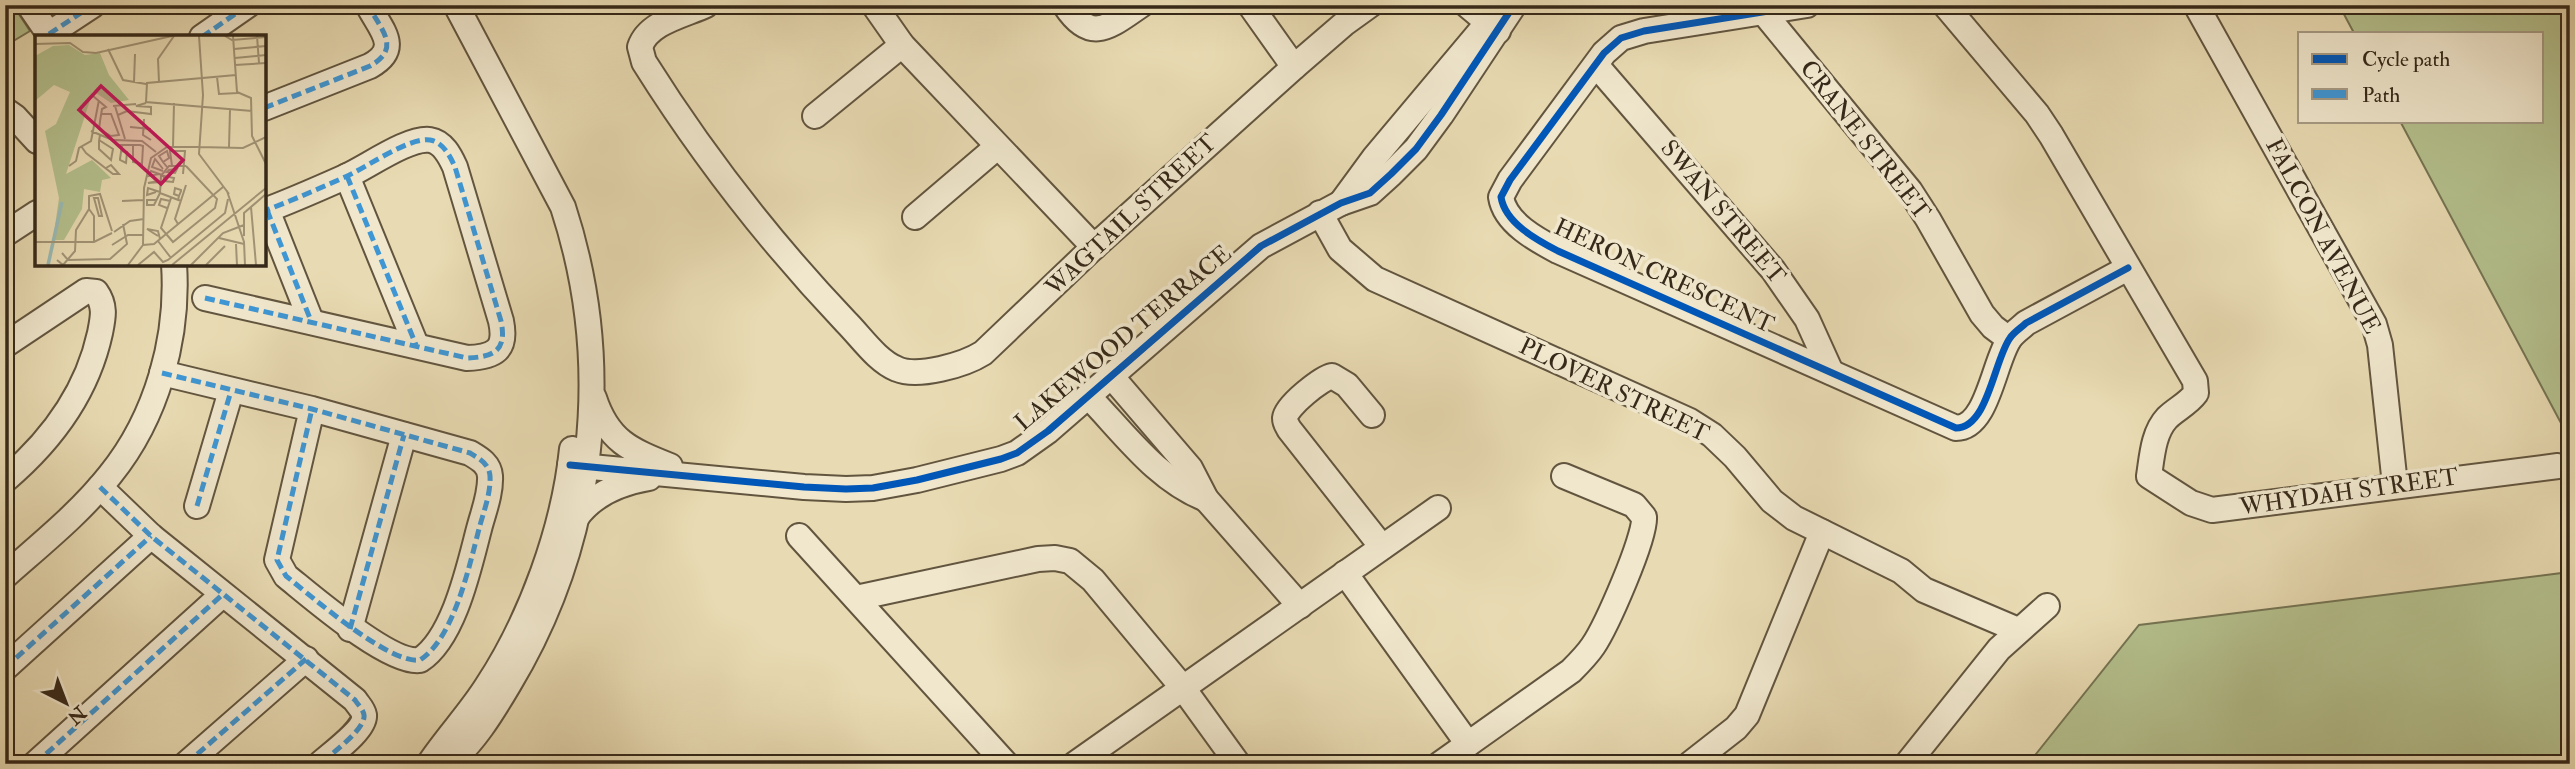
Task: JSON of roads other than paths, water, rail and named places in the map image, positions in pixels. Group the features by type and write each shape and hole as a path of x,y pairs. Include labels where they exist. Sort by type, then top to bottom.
{"street":[{"path":"29,5 50,35 93,5"},
{"path":"205,35 248,5"},
{"path":"266,107 381,60 388,51 388,46 368,5"},
{"path":"429,764 487,687 522,621 579,466 591,391 584,287 563,207 456,5"},
{"name":"WAGTAIL STREET","path":"706,5 652,30 641,42 641,57 743,205 876,353 890,366 909,372 973,359 992,346 1094,247 1294,67 1370,5"},
{"path":"874,5 902,45 1094,247"},
{"path":"1065,5 1081,24 1099,30 1107,28 1141,5"},
{"path":"1250,5 1294,67"},
{"path":"1468,5 1496,20"},
{"name":"LAKEWOOD TERRACE","path":"579,466 846,489 917,480 1017,453 1048,431 1112,377 1261,246 1331,208 1496,20 1514,5"},
{"name":"HERON CRESCENT","path":"1807,5 1627,35 1610,47 1505,188 1501,197 1506,211 1534,237 1558,251 1950,425 1965,427 1978,415 2009,339 2026,323 2128,268"},
{"path":"1945,5 2037,114 2128,268"},
{"name":"FALCON AVENUE","path":"2196,5 2376,330 2381,345 2395,485"},
{"name":"CRANE STREET","path":"1764,13 1910,191 1982,314 2009,339"},
{"path":"816,116 902,45"},
{"name":"SWAN STREET","path":"1596,65 1773,270 1807,319 1831,372"},
{"path":"5,110 35,139"},
{"path":"205,298 467,358 480,358 491,354 503,343 501,321 455,167 444,149 436,142 424,140 404,147 347,176 266,211 311,321"},
{"path":"447,764 479,728 520,666 554,589 576,520 579,466 574,328 562,253 530,142"},
{"path":"915,217 997,147"},
{"path":"347,176 416,345"},
{"name":"PLOVER STREET","path":"1331,208 1340,249 1375,279 1690,421 1720,442 1772,500 1794,518 1901,571 1924,590 2018,630"},
{"path":"5,234 35,214"},
{"path":"9,564 100,487 140,430 162,373 172,324 174,266"},
{"name":"WHYDAH STREET","path":"2128,268 2196,385 2196,393 2192,398 2160,427 2149,476 2191,503 2212,510 2558,466"},
{"path":"5,345 86,291 96,292 102,302 101,329 86,379 50,436 5,480"},
{"path":"162,373 312,409 470,453 482,460 488,467 490,477 487,499 458,604 436,645 420,660 405,659 350,629 286,576 277,560 312,409"},
{"path":"1372,415 1347,385 1332,376 1323,378 1292,406 1286,413 1285,420 1289,429 1382,547"},
{"path":"1112,377 1190,468 1206,499 1300,606"},
{"path":"197,506 231,391"},
{"path":"591,391 603,422 618,440 684,475"},
{"path":"1088,396 1163,474 1189,492 1206,499"},
{"path":"350,629 404,435"},
{"path":"576,520 593,499 603,493 637,480 684,475"},
{"path":"1440,764 1571,671 1583,659 1602,630 1641,538 1644,522 1634,505 1564,476"},
{"path":"100,487 151,536 355,700 364,716 363,722 356,732 320,764"},
{"path":"1075,764 1438,508"},
{"path":"1690,764 1736,728 1747,715 1822,532"},
{"path":"5,668 151,536"},
{"path":"799,536 1006,764"},
{"path":"856,598 1038,559 1063,559 1075,564 1093,580 1183,688 1238,764"},
{"path":"1345,573 1468,744"},
{"path":"35,764 222,595"},
{"path":"1907,764 1999,649 2047,606"},
{"path":"186,764 306,659"}]}
